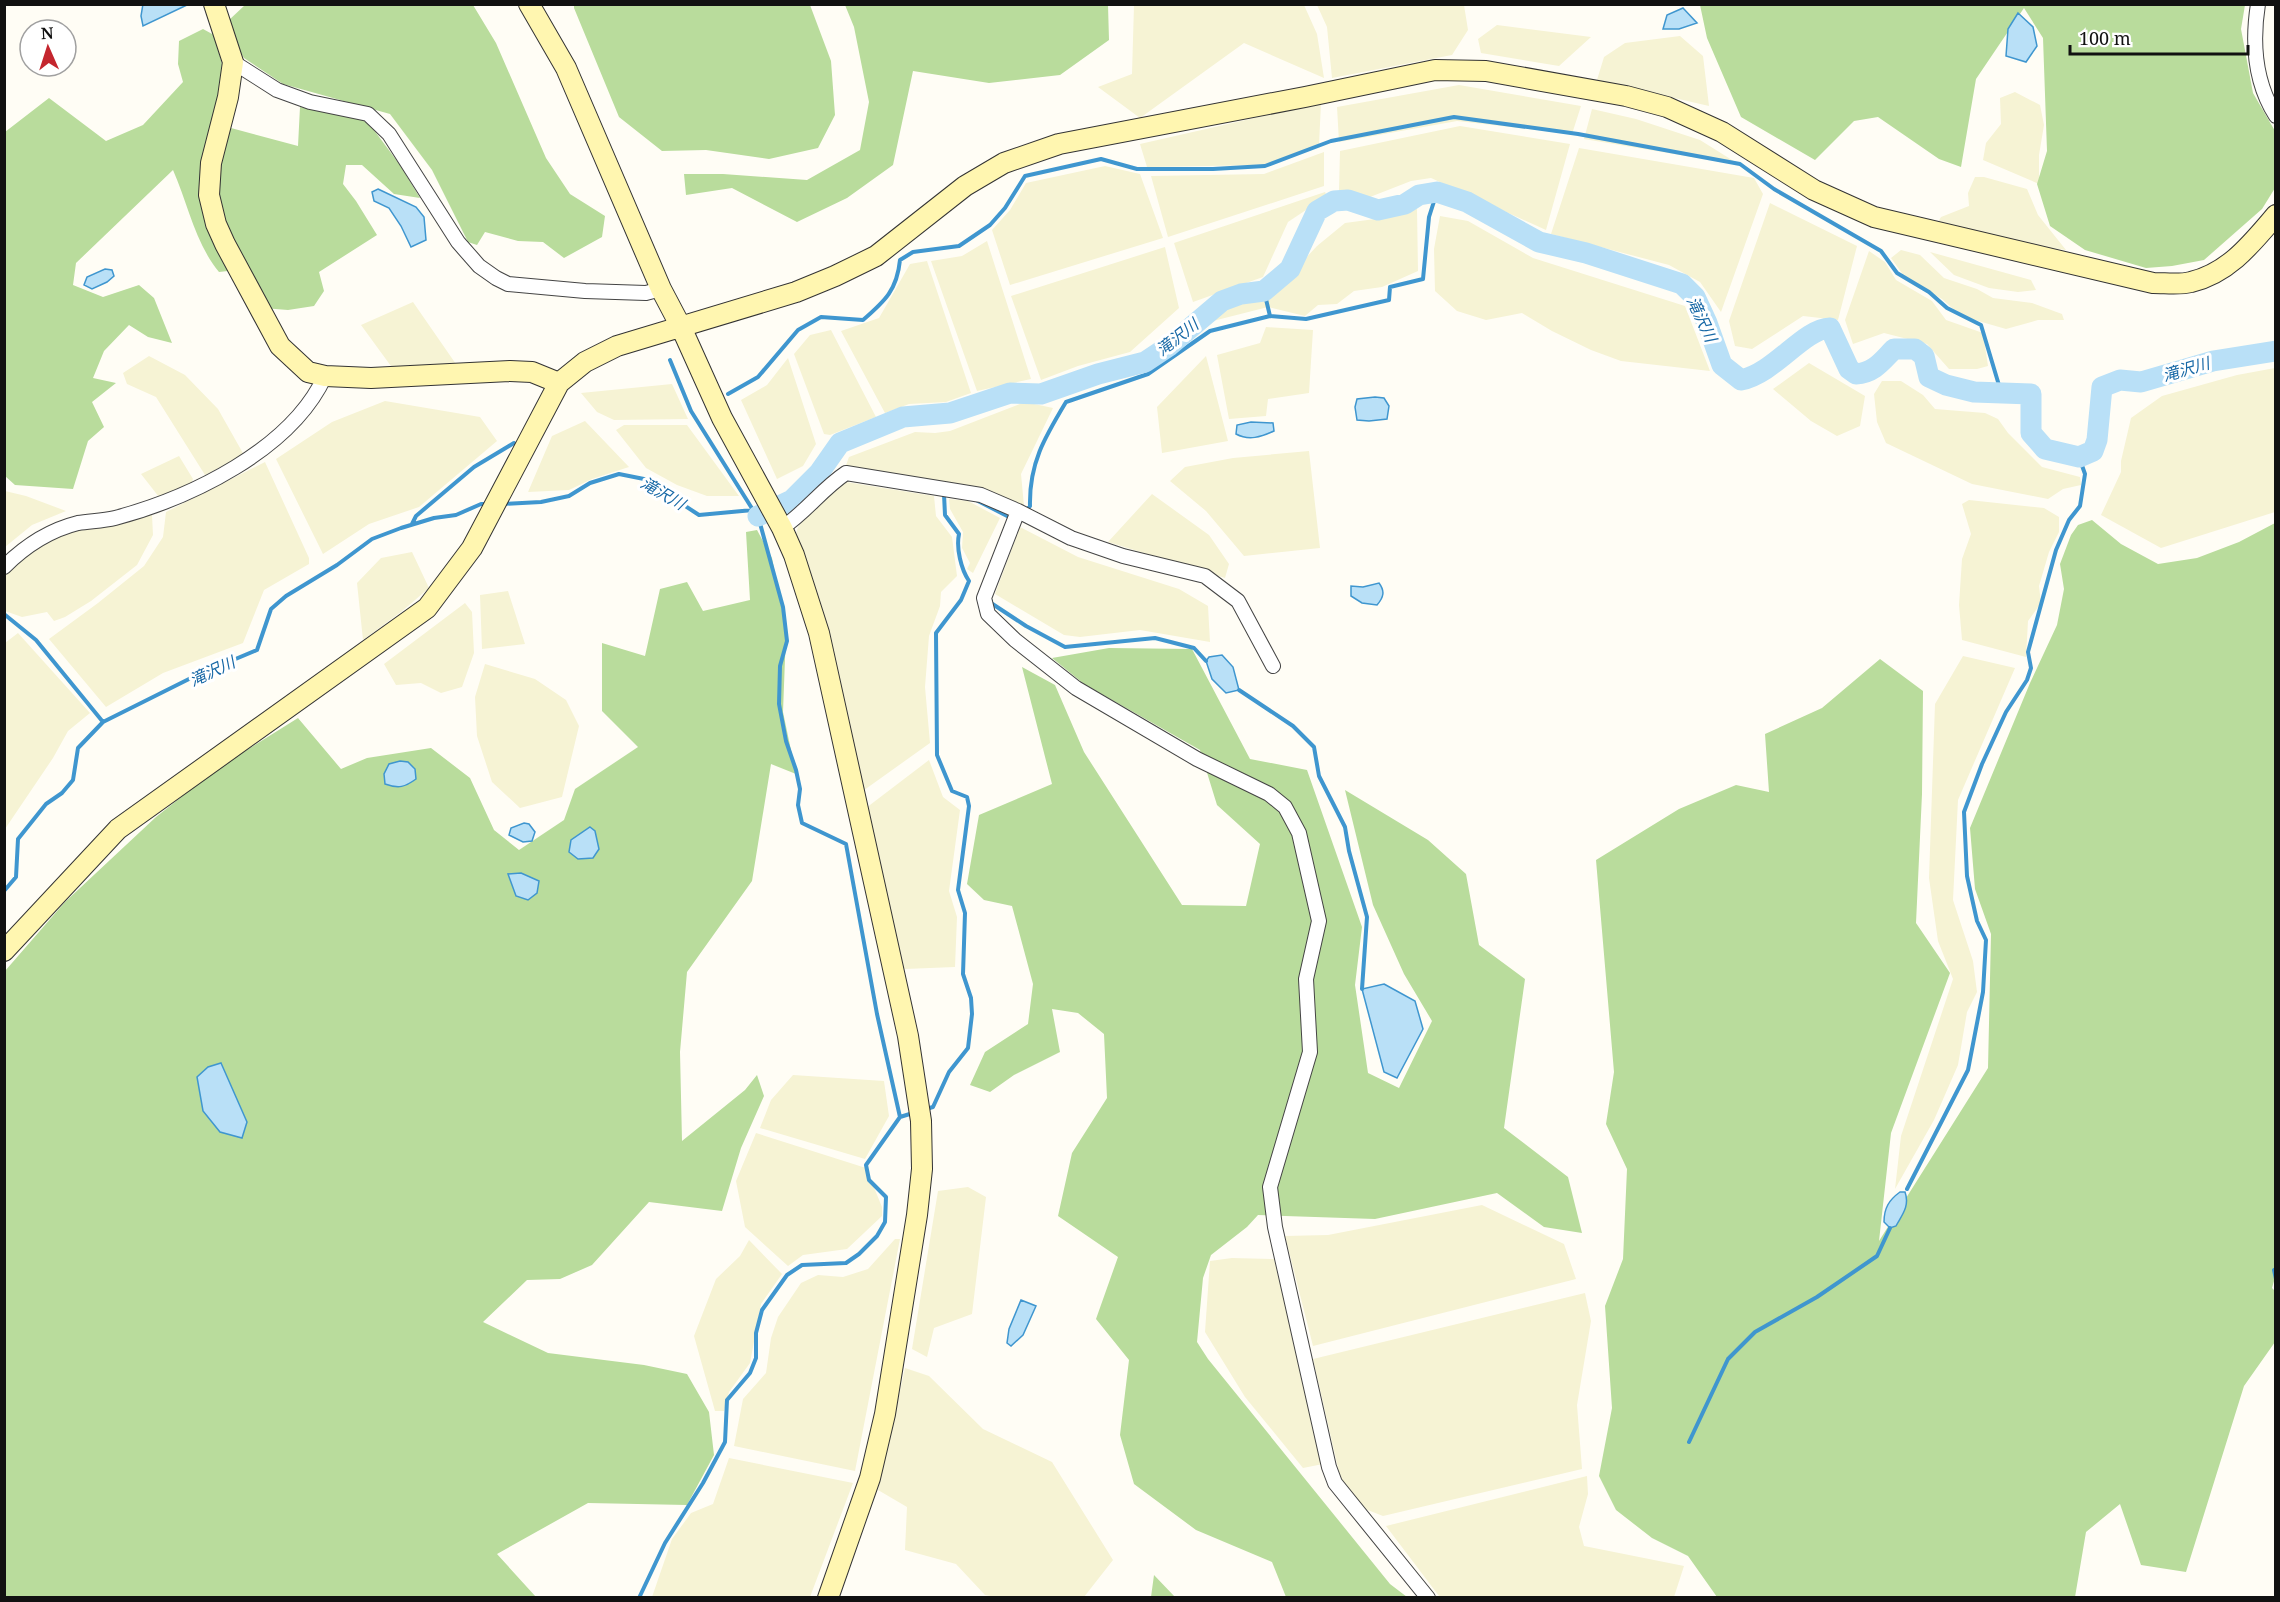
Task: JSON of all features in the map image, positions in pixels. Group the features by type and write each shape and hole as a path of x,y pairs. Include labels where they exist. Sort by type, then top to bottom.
{"street":[{"path":"214,4 234,62 228,97 211,164 209,195 216,224 280,346 308,372 325,376 371,378 510,371 532,372 559,383"},
{"path":"529,4 566,68 661,289 681,327 722,418 782,528 794,555 819,633 908,1036 921,1121 922,1169 917,1215 885,1413 870,1478 828,1598"},
{"path":"2258,4 2255,22 2256,62 2267,102 2276,116"},
{"path":"234,62 277,90 310,102 368,114 389,134 458,242 479,266 508,285 646,293 661,289"},
{"path":"4,951 118,829 426,608 472,548 559,383 585,362 617,346 796,292 835,276 876,256 965,186 1004,163 1059,144 1305,97 1435,69 1486,71 1626,96 1667,107 1722,132 1814,190 1874,218 2153,283 2190,282 2219,272 2246,249 2276,215"},
{"path":"4,567 26,547 50,533 78,523 114,518 208,483 261,450 288,429 319,390 325,376"},
{"path":"782,528 796,518 828,485 846,473 945,487 981,495 1071,538 1123,556 1205,576 1238,601 1273,666"},
{"path":"1018,511 984,598 988,614 1015,640 1076,688 1197,759 1269,794 1285,807 1299,833 1319,921 1306,979 1310,1052 1270,1187 1275,1227 1329,1467 1335,1483 1428,1598"}],"shaded area":[{"path":"1134,5 1304,5 1317,34 1324,78 1244,43 1140,118 1098,87 1132,74"},
{"path":"1317,5 1464,5 1468,30 1452,55 1332,78 1327,27"},
{"path":"1497,25 1591,37 1559,66 1481,53 1478,39"},
{"path":"1680,36 1703,56 1709,106 1597,80 1604,57 1625,43"},
{"path":"1459,85 1581,106 1572,134 1457,121 1339,142 1337,107"},
{"path":"2015,92 2040,105 2044,125 2039,155 2039,184 1983,160 1986,143 2001,124 2000,98"},
{"path":"1321,103 1319,145 1264,165 1147,167 1140,144"},
{"path":"1592,109 1636,119 1700,140 1740,165 1584,139"},
{"path":"1460,126 1570,144 1546,230 1431,178 1411,181 1370,197 1339,191 1340,151"},
{"path":"1579,148 1754,178 1763,194 1721,312 1700,282 1669,265 1551,234"},
{"path":"1324,152 1324,186 1168,237 1151,176 1264,174"},
{"path":"1105,166 1140,174 1163,238 1010,285 992,230 1010,210 1026,183"},
{"path":"1975,177 1984,177 2027,189 2038,215 2066,250 1935,227 1941,217 1969,206 1968,193"},
{"path":"1325,192 1327,196 1288,222 1263,277 1193,302 1174,243"},
{"path":"1770,203 1857,246 1838,320 1803,316 1752,349 1735,346 1729,321"},
{"path":"1417,208 1418,271 1382,287 1354,291 1337,304 1318,305 1305,316 1268,307 1209,322 1240,300 1277,289 1317,246 1345,223 1390,217"},
{"path":"1440,216 1468,221 1533,258 1685,306 1710,371 1621,361 1591,350 1522,313 1486,320 1457,311 1435,291 1434,249"},
{"path":"987,241 1031,379 977,391 931,261 962,256"},
{"path":"1165,247 1179,308 1130,352 1078,366 1041,380 1011,296"},
{"path":"1901,250 1920,255 1944,278 1977,289 1993,298 2032,303 2062,314 2064,320 2038,320 2006,329 1961,316 1942,299 1904,276 1891,258"},
{"path":"1869,251 1885,262 1896,280 1932,301 1946,320 1983,333 1988,366 1977,369 1949,369 1927,344 1884,333 1853,344 1845,320"},
{"path":"1930,252 2031,280 2036,290 2018,292 1989,288 1954,275"},
{"path":"927,261 971,393 946,402 909,404 885,413 841,331 879,318 910,264"},
{"path":"413,302 458,367 396,373 361,325"},
{"path":"1266,327 1313,330 1309,393 1268,399 1266,416 1229,419 1217,355 1260,343"},
{"path":"831,330 876,417 830,435 824,434 794,354 810,335"},
{"path":"149,356 185,375 218,409 244,455 205,475 156,397 127,384 123,373"},
{"path":"1206,356 1228,441 1162,453 1157,407"},
{"path":"788,358 816,444 803,466 777,479 741,400 767,385"},
{"path":"1809,363 1865,396 1860,426 1837,436 1811,421 1773,389"},
{"path":"2275,368 2275,512 2161,548 2101,515 2121,472 2121,461 2131,418 2162,396 2237,375"},
{"path":"1882,381 1901,381 1923,395 1935,409 1985,413 1998,419 2008,433 2042,467 2080,477 2081,485 2063,489 2048,499 1972,484 1886,443 1877,422 1874,394"},
{"path":"672,384 688,419 614,420 597,412 581,393"},
{"path":"385,401 480,417 497,441 419,507 369,524 323,554 276,459 332,422"},
{"path":"1025,402 1053,408 1021,474 1024,506 978,488 845,468 849,457 915,432 950,431"},
{"path":"585,421 629,467 592,479 569,490 528,492 552,436"},
{"path":"624,425 687,425 739,496 707,496 677,485 646,468 616,430"},
{"path":"1309,451 1320,548 1244,556 1206,511 1170,481 1185,467 1233,458"},
{"path":"179,456 193,479 191,484 159,497 141,474"},
{"path":"265,462 309,558 309,564 264,590 243,643 163,673 106,707 49,639 144,566 163,537 166,512"},
{"path":"846,482 934,496 936,516 952,537 957,576 941,592 940,606 929,636 925,687 930,743 860,793 812,576 794,540 798,527 831,485"},
{"path":"5,491 66,511 32,525 5,547"},
{"path":"1152,494 1209,535 1229,564 1225,578 1108,542"},
{"path":"949,499 968,501 1000,518 973,573 967,569 970,563 962,548 963,532 950,509"},
{"path":"1969,500 2044,508 2059,517 2059,532 2049,552 2039,586 2041,603 2028,621 2026,657 1962,640 1959,605 1962,559 1971,534 1962,504"},
{"path":"152,515 153,535 137,565 91,601 54,621 47,612 22,617 5,611 4,572 21,557 61,533"},
{"path":"1020,527 1078,557 1179,589 1208,606 1210,642 1140,630 1080,637 1064,635 995,594"},
{"path":"412,552 429,588 363,640 357,583 381,558"},
{"path":"508,591 525,644 482,649 480,595"},
{"path":"465,603 472,612 474,653 462,687 441,693 421,683 396,685 384,664"},
{"path":"18,633 90,713 68,731 53,758 5,829 5,643"},
{"path":"1963,656 2015,668 1958,800 1953,900 1973,961 1977,992 1967,1012 1958,1065 1934,1120 1895,1189 1901,1136 1953,979 1938,941 1929,878 1935,704"},
{"path":"485,664 535,679 566,700 579,726 562,797 520,808 492,782 477,736 475,697"},
{"path":"929,760 943,797 960,810 949,891 957,917 955,967 905,969 898,962 866,808"},
{"path":"793,1075 884,1081 889,1116 865,1159 760,1128 771,1100"},
{"path":"756,1133 866,1168 882,1207 882,1216 847,1249 803,1255 788,1266 745,1227 736,1181"},
{"path":"968,1187 986,1197 972,1314 934,1328 927,1357 912,1349 938,1191"},
{"path":"1482,1205 1564,1244 1576,1279 1313,1346 1285,1236 1328,1235"},
{"path":"895,1239 900,1239 855,1471 734,1446 743,1399 766,1373 771,1338 778,1317 801,1283 818,1275 843,1277 868,1269"},
{"path":"749,1240 782,1274 761,1304 750,1363 729,1392 724,1411 715,1411 694,1336 716,1279 740,1256"},
{"path":"1232,1258 1274,1259 1323,1464 1303,1468 1245,1397 1205,1332 1210,1261"},
{"path":"1585,1293 1591,1321 1577,1405 1582,1469 1383,1516 1360,1507 1341,1481 1313,1359"},
{"path":"905,1368 929,1376 983,1429 1052,1462 1113,1560 1084,1597 1001,1598 985,1595 956,1564 905,1550 907,1507 878,1490"},
{"path":"729,1458 853,1483 810,1597 652,1597 672,1539 691,1513 713,1504"},
{"path":"1587,1476 1588,1494 1579,1527 1584,1546 1684,1566 1674,1597 1443,1597 1439,1596 1386,1526"}],"green space":[{"path":"245,5 473,5 496,43 546,158 570,194 605,216 602,237 564,258 543,242 518,241 485,232 477,245 468,242 432,170 390,114 283,84 244,58 231,37 228,21"},
{"path":"574,5 810,5 831,61 835,115 818,148 769,159 706,150 662,151 619,117"},
{"path":"845,5 1108,5 1109,40 1060,75 989,83 913,71 893,165 847,198 797,222 732,188 686,195 684,174 723,174 807,180 860,150 869,102 854,27"},
{"path":"1700,5 2245,5 2241,29 2253,93 2275,131 2275,188 2262,209 2204,260 2146,268 2085,250 2050,226 2037,184 2047,151 2043,38 2024,8 1976,79 1961,167 1939,159 1878,117 1854,121 1815,160 1741,117 1707,38"},
{"path":"203,29 214,35 222,64 210,233 228,271 219,272 204,249 173,170 76,263 73,285 103,297 139,285 154,298 172,343 148,337 129,325 104,351 93,378 116,383 92,402 104,427 88,441 73,489 15,485 5,476 5,132 49,98 106,141 143,125 183,82 178,64 179,41"},
{"path":"300,107 350,115 368,122 400,165 420,198 394,194 362,165 346,165 343,184 377,235 319,272 324,291 314,306 288,310 263,308 214,197 220,161 231,128 298,146"},
{"path":"2092,520 2121,544 2158,564 2197,558 2239,542 2275,523 2276,1274 2272,1288 2275,1291 2275,1342 2244,1386 2186,1572 2141,1565 2120,1504 2086,1532 2075,1597 1717,1597 1688,1556 1652,1538 1616,1510 1599,1476 1612,1408 1605,1306 1623,1259 1627,1169 1606,1124 1614,1072 1596,860 1679,809 1736,785 1769,792 1765,734 1822,708 1880,659 1923,691 1922,794 1916,923 1950,973 1891,1133 1879,1241 1988,1068 1991,934 1975,889 1970,828 2030,683 2057,625 2064,589 2060,564 2071,535 2078,525"},
{"path":"757,530 772,558 786,632 783,712 796,774 771,764 752,881 687,972 680,1052 682,1141 745,1090 757,1075 764,1096 741,1148 722,1211 649,1202 592,1265 560,1279 527,1280 483,1322 548,1353 644,1365 687,1374 709,1412 714,1455 687,1505 588,1503 497,1554 536,1597 5,1598 5,971 65,902 156,817 218,768 298,718 341,769 367,758 431,748 470,778 494,830 519,850 564,820 575,789 638,747 602,711 602,643 645,656 660,589 687,582 703,611 750,600 746,532"},
{"path":"1109,648 1192,649 1250,759 1307,770 1362,927 1355,985 1368,1073 1399,1088 1432,1021 1404,974 1373,905 1345,790 1428,840 1466,874 1479,945 1525,979 1504,1128 1568,1177 1582,1233 1544,1227 1497,1193 1375,1219 1258,1215 1247,1227 1211,1255 1203,1278 1197,1342 1208,1359 1390,1584 1407,1597 1286,1597 1272,1562 1196,1530 1134,1484 1120,1435 1129,1360 1096,1319 1118,1257 1058,1216 1072,1153 1107,1098 1104,1034 1078,1013 1052,1009 1060,1052 1014,1075 990,1092 970,1085 985,1052 1028,1024 1033,984 1012,906 984,900 967,884 979,815 1052,784 1022,667 1055,685 1084,752 1182,905 1246,906 1260,844 1217,805 1200,750 1084,684 1052,658"},
{"path":"1154,1575 1175,1597 1151,1597"}],"water":[{"path":"143,4 187,5 143,26 141,16"},
{"path":"1683,8 1697,23 1679,29 1663,29 1667,15"},
{"path":"2018,13 2033,27 2037,46 2026,62 2006,56 2008,29"},
{"path":"378,189 416,207 424,217 426,240 411,247 389,208 374,201 372,192"},
{"path":"105,269 112,270 114,276 107,282 92,289 84,285 87,277"},
{"path":"1384,398 1389,406 1387,419 1357,420 1355,407 1357,399"},
{"path":"1251,422 1273,423 1274,431 1255,437 1236,434 1237,425"},
{"path":"1379,583 1383,594 1377,605 1362,603 1351,596 1351,586 1363,587"},
{"path":"1222,655 1233,667 1239,690 1226,693 1212,679 1206,661 1209,657"},
{"path":"400,761 408,762 415,769 416,779 402,786 385,784 384,774 389,764"},
{"path":"524,823 529,824 535,832 532,841 523,842 509,835 511,828"},
{"path":"590,827 595,831 599,849 593,858 578,859 569,852 571,840"},
{"path":"521,873 539,881 537,893 528,900 516,896 508,874"},
{"path":"1384,984 1415,1001 1423,1029 1397,1078 1384,1072 1362,989"},
{"path":"221,1063 247,1122 242,1138 220,1132 203,1111 197,1077 208,1067"},
{"path":"1900,1192 1905,1192 1906,1206 1896,1226 1890,1228 1884,1222 1886,1208"},
{"path":"1021,1300 1036,1306 1023,1335 1011,1346 1007,1343 1009,1329"}],"waterway":[{"path":"728,394 758,377 798,330 821,317 863,320 889,294 896,279 900,260 913,252 959,246 990,225 1005,208 1025,176 1101,159 1137,169 1265,166 1331,141 1454,117 1578,134 1740,164 1774,189 1881,251 1897,273 1929,292 1947,308 1981,325 2001,392"},
{"path":"1026,511 1030,506 1035,463 1051,427 1066,402 1148,374 1210,331 1270,316 1306,319 1389,300 1390,287 1423,279 1429,217 1437,192"},
{"name":"滝沢川","path":"758,516 792,500 819,473 840,443 903,417 950,413 1010,393 1041,394 1098,374 1145,362 1169,346 1222,301 1241,294 1264,291 1290,269 1317,211 1334,201 1348,200 1378,210 1405,204 1419,195 1437,192 1467,202 1539,242 1586,253 1682,284 1695,297 1722,365 1741,380 1765,369 1809,336 1830,328 1849,369 1856,374 1873,369 1894,349 1915,349 1924,356 1929,377 1946,385 1974,392 2031,394 2031,433 2045,449 2079,457 2093,451 2097,440 2102,387 2120,380 2141,382 2213,361 2276,351"},
{"path":"1264,291 1270,316"},
{"path":"670,360 691,411 753,510"},
{"path":"412,524 416,516 474,467 514,443"},
{"path":"1907,1189 1968,1070 1983,992 1986,940 1977,921 1967,876 1964,812 1982,764 2006,712 2027,680 2031,668 2028,652 2056,550 2069,520 2080,506 2085,474 2079,457"},
{"path":"502,504 541,502 569,496 590,483 619,474 644,479 699,515 753,510 758,516 783,607 787,641 780,666 779,704 786,741 800,789 798,805 802,823 846,844 877,1014 900,1117 866,1165 869,1180 886,1197 885,1222 877,1236 846,1263 802,1265 787,1275 762,1310 756,1333 756,1358 750,1373 727,1400 725,1442 703,1483 665,1543 639,1598"},
{"path":"926,1109 933,1107 949,1072 968,1048 972,1014 971,998 963,974 965,913 958,890 969,806 967,797 952,791 937,755 936,633 961,600 969,581 960,558 959,534 945,515 944,494 947,495"},
{"path":"978,501 1011,518"},
{"name":"滝沢川","path":"4,891 16,877 18,839 46,804 62,793 73,780 78,748 103,722 195,676 257,650 271,609 286,596 337,565 372,539 434,518 456,515 481,504 488,504"},
{"path":"991,601 1026,626 1065,647 1155,638 1194,648 1206,661"},
{"path":"4,614 36,640 103,722"},
{"path":"1239,690 1293,726 1314,747 1319,776 1345,827 1349,851 1367,917 1362,989"},
{"path":"900,1117 913,1113"},
{"path":"1689,1442 1728,1359 1755,1332 1817,1297 1877,1256 1890,1228"},
{"path":"2276,1269 2274,1270 2276,1279"}]}
